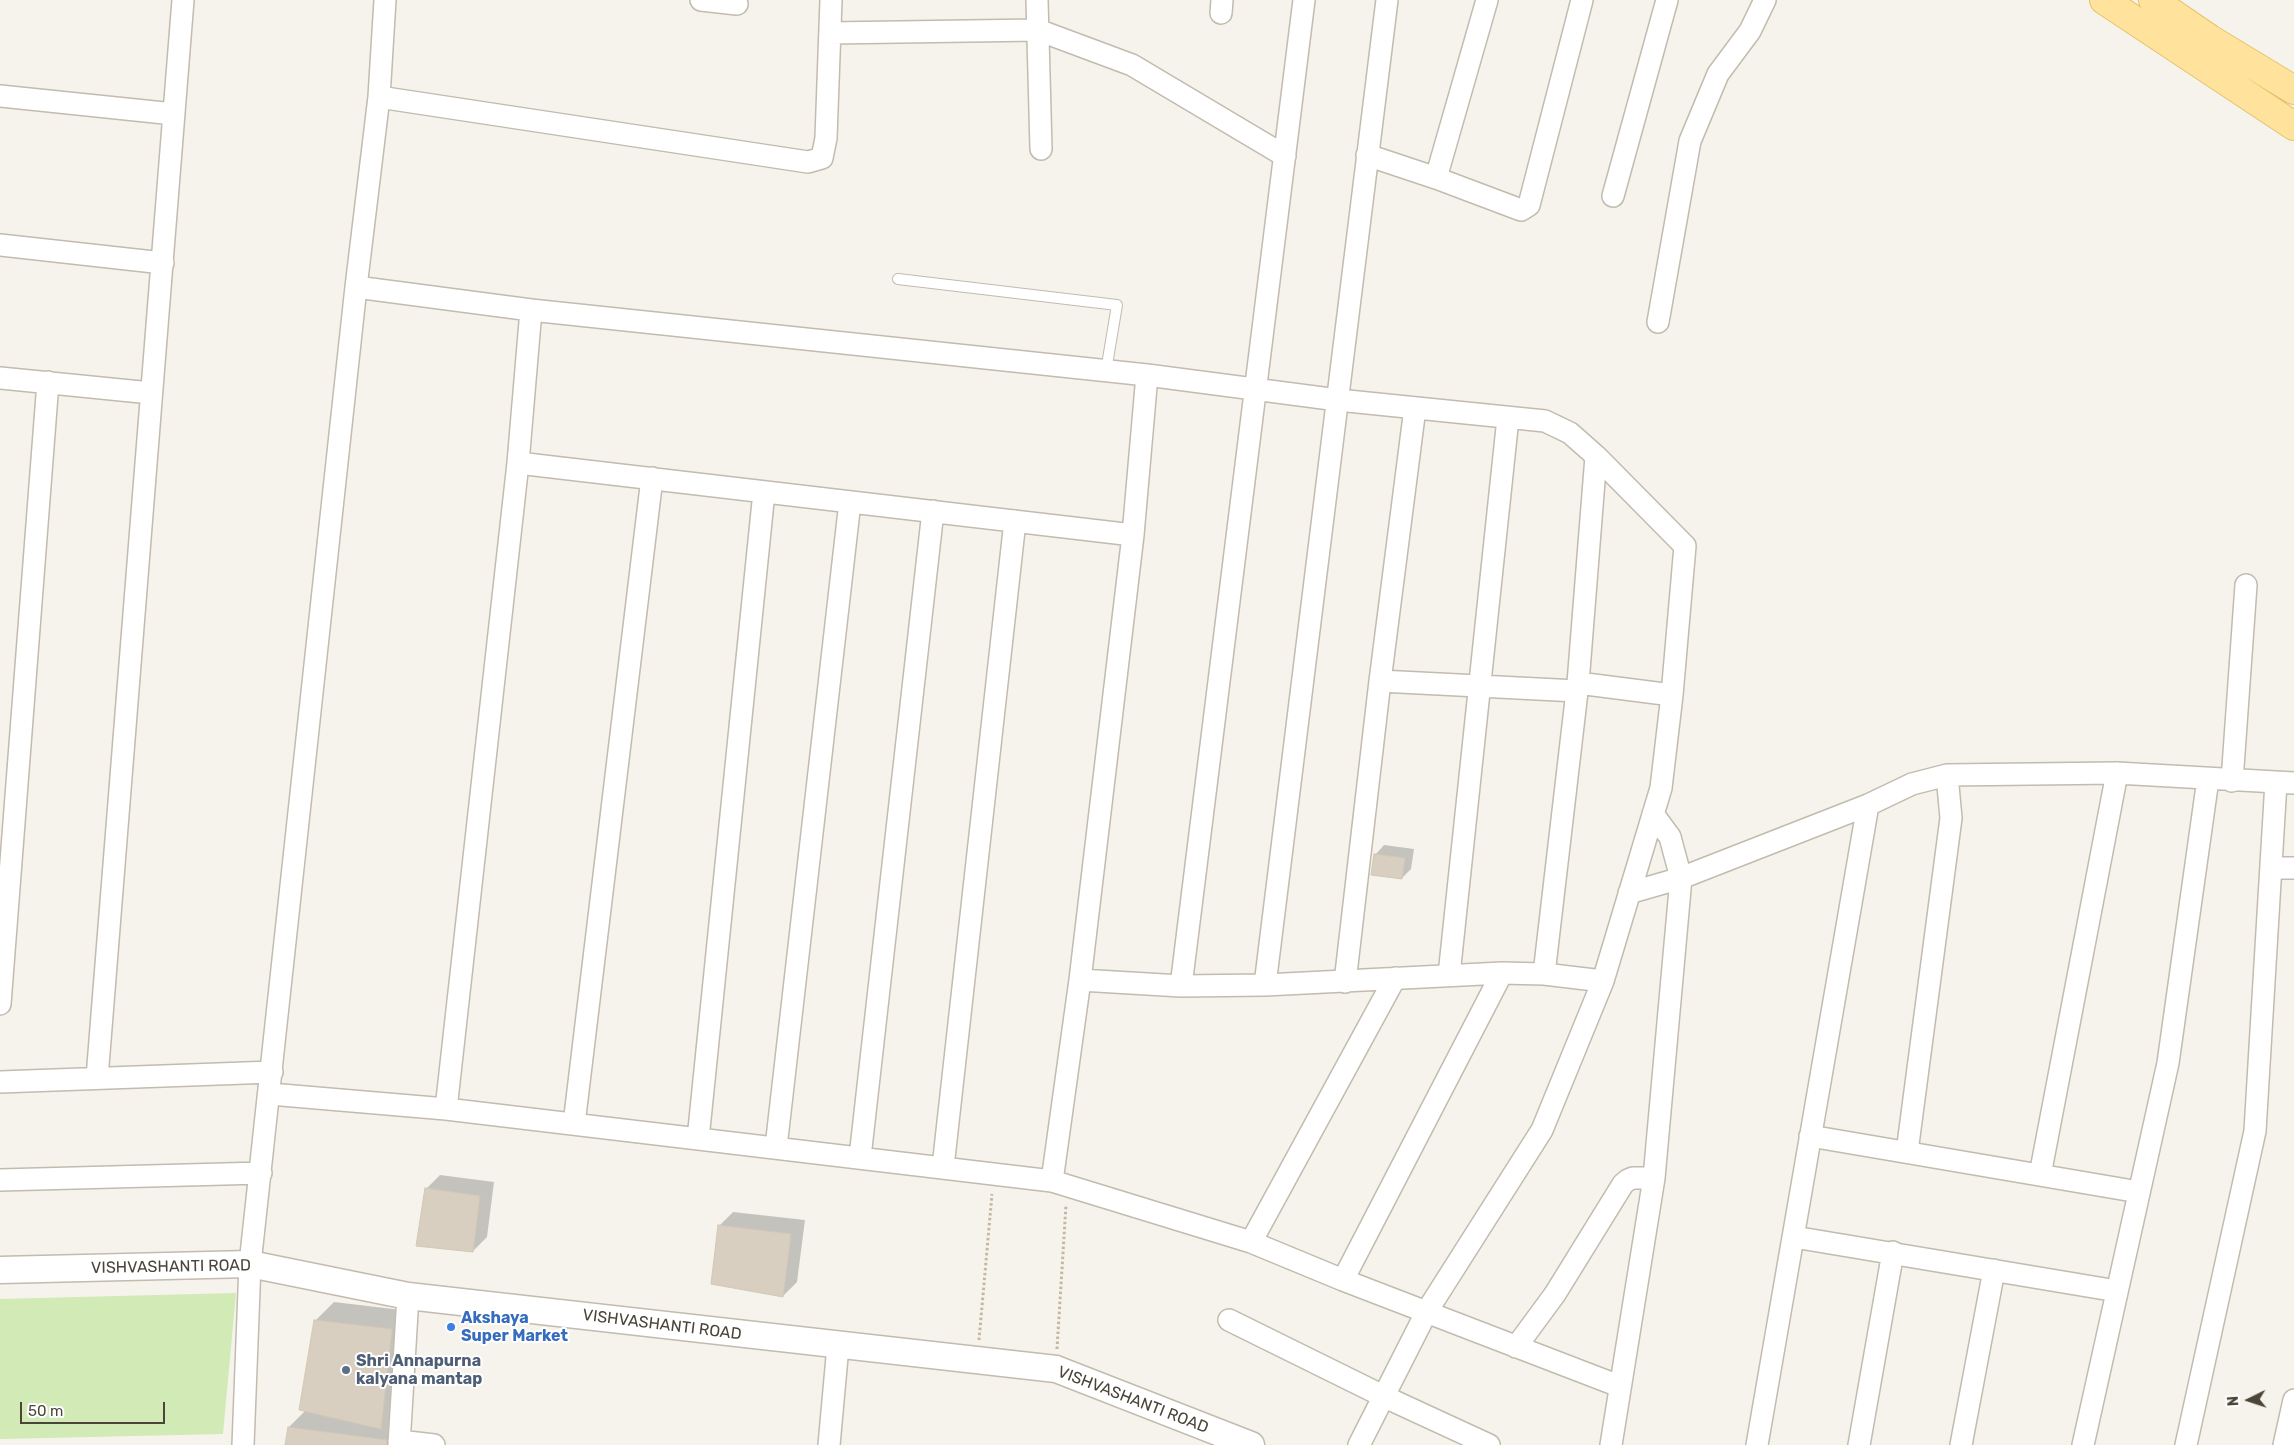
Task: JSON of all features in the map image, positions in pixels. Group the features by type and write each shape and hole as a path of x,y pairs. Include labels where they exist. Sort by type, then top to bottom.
{"main road":[{"path":"2104,0 2294,126"},
{"path":"2153,0 2210,39 2294,90"}],"street":[{"path":"97,1078 183,0"},
{"path":"243,1445 250,1264 270,1094 356,287 379,97 385,0"},
{"path":"701,0 737,4"},
{"path":"379,97 808,162 822,158 826,138 832,0"},
{"path":"1037,0 1041,149"},
{"path":"1181,986 1304,0"},
{"path":"1265,986 1387,0"},
{"path":"1436,178 1487,0"},
{"path":"1367,155 1436,178 1521,210 1529,205 1582,0"},
{"path":"1613,196 1668,0"},
{"path":"1658,322 1690,141 1718,74 1750,31 1765,0"},
{"path":"830,33 1038,30 1132,65 1285,156"},
{"path":"0,96 174,114"},
{"path":"0,245 163,263"},
{"path":"356,287 531,310 1147,375 1338,400 1545,422 1570,433 1596,456 1685,546 1672,695 1660,788 1603,981 1542,1130 1428,1312 1359,1445"},
{"path":"446,1109 518,462 531,310"},
{"path":"1060,1183 1080,980 1133,535 1147,375"},
{"path":"0,378 152,393"},
{"path":"0,1004 48,382"},
{"path":"1345,982 1380,681 1415,408"},
{"path":"1449,975 1508,418"},
{"path":"1544,974 1577,687 1596,456"},
{"path":"518,462 1133,535"},
{"path":"574,1124 652,478"},
{"path":"698,1138 764,492"},
{"path":"776,1147 850,502"},
{"path":"860,1157 933,511"},
{"path":"943,1167 1015,521"},
{"path":"2232,781 2246,585"},
{"path":"1380,681 1577,687 1672,695"},
{"path":"1629,893 1681,878 1868,804 1912,784 1947,776 2117,772 2232,781 2285,782 2272,868 2255,1131 2186,1445"},
{"path":"2040,1175 2117,772"},
{"path":"1907,1152 1951,818 1947,776"},
{"path":"2083,1445 2168,1063 2208,779"},
{"path":"1758,1445 1868,804"},
{"path":"1611,1445 1654,1178 1681,878 1670,837 1653,814"},
{"path":"2272,868 2294,868"},
{"path":"1080,980 1181,986 1265,986 1502,973 1544,974 1603,981"},
{"path":"1343,1280 1502,973"},
{"path":"1251,1242 1395,978"},
{"path":"0,1082 272,1072"},
{"path":"270,1094 446,1109 994,1173 1060,1183 1251,1242 1343,1280 1619,1386"},
{"path":"1810,1136 2139,1192"},
{"path":"0,1180 261,1173"},
{"path":"1516,1346 1556,1294 1623,1184 1633,1178 1654,1178"},
{"path":"1794,1237 1893,1252 2117,1291"},
{"path":"1859,1445 1893,1252"},
{"name":"VISHVASHANTI ROAD","path":"0,1270 250,1264 408,1296 838,1346 1056,1369 1252,1445"},
{"path":"1961,1445 1994,1270"},
{"path":"408,1296 399,1443 434,1445"},
{"path":"1229,1320 1385,1397 1489,1445"},
{"path":"829,1445 838,1346"},
{"path":"2284,1445 2294,1400"}],"lane":[{"path":"898,279 1117,305 1106,371"}],"path":[{"path":"977,1361 994,1173"},
{"path":"1056,1369 1060,1183"}],"green space":[{"path":"236,1293 223,1434 0,1439 0,1299"}],"building":[{"path":"1374,854 1405,858 1402,879 1371,875"},
{"path":"425,1188 480,1196 473,1252 416,1246"},
{"path":"718,1225 791,1234 783,1297 711,1284"},
{"name":"Shri Annapurna kalyana mantap","path":"314,1320 392,1329 381,1429 299,1410"},
{"path":"288,1427 387,1440 387,1445 285,1445"}],"place":[{"name":"Akshaya Super Market","path":"451,1327"},
{"name":"Shri Annapurna kalyana mantap","path":"346,1370"}]}
